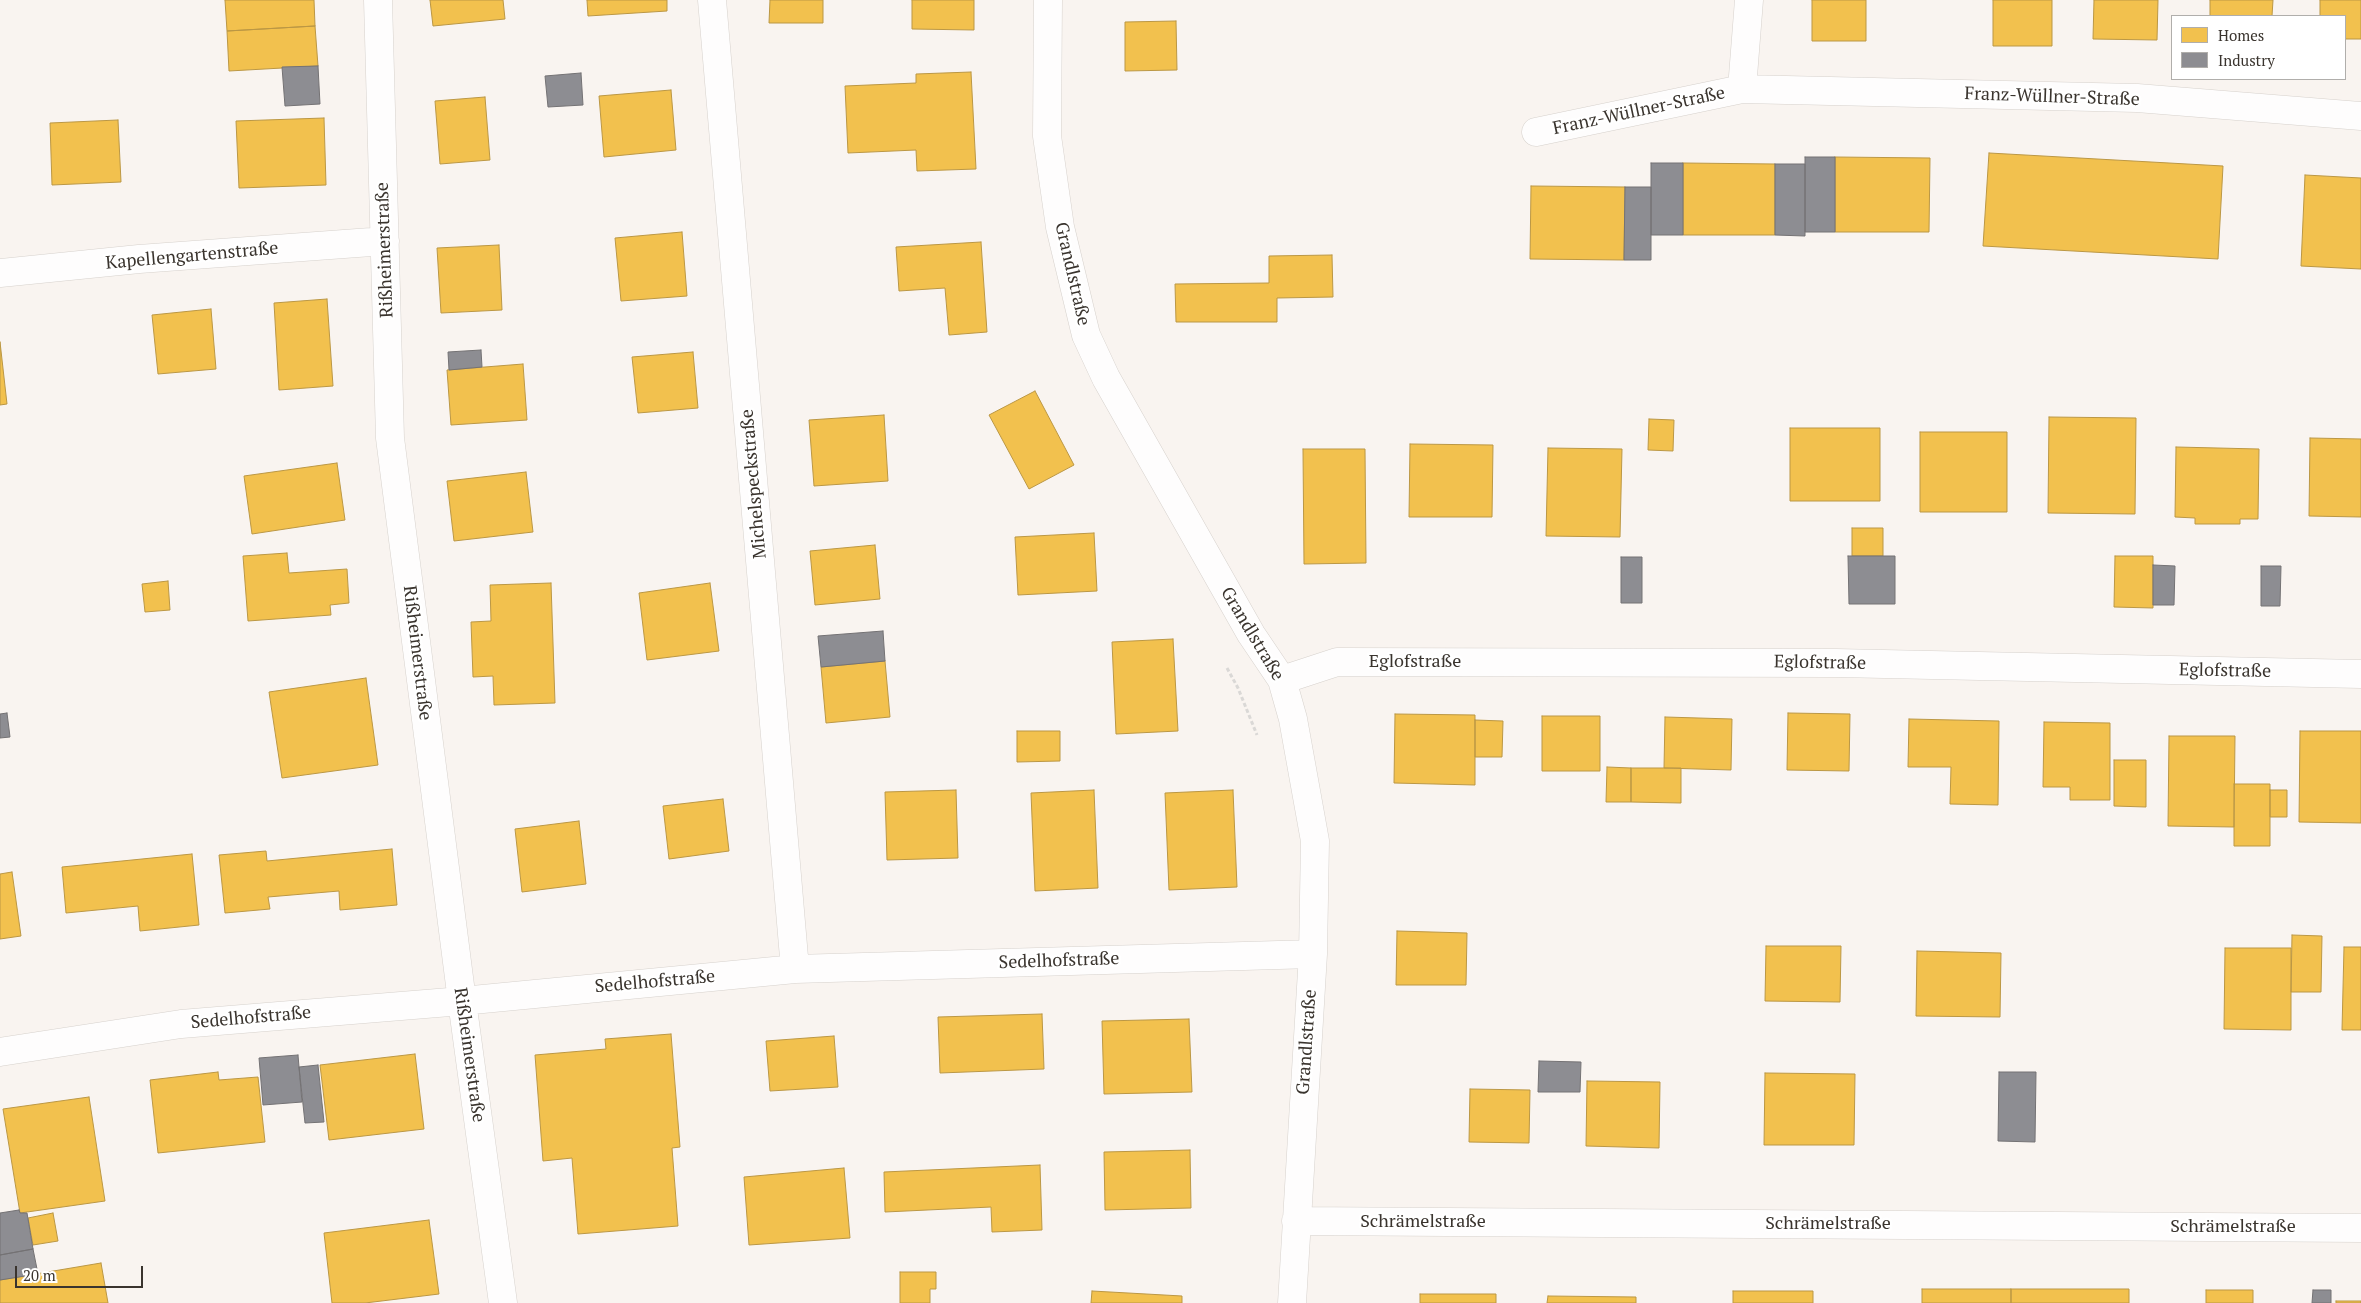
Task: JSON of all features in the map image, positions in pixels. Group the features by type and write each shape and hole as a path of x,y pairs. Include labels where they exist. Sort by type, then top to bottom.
{"street":[{"name":"Rißheimerstraße","path":"378,0 390,438 462,1001 503,1303"},
{"name":"Michelspeckstraße","path":"712,0 795,969"},
{"name":"Grandlstraße","path":"1048,0 1047,136 1060,227 1086,334 1106,378 1251,634 1282,680 1293,719 1315,841 1313,954 1292,1303"},
{"name":"Franz-Wüllner-Straße","path":"1742,88 1749,0"},
{"name":"Franz-Wüllner-Straße","path":"1536,132 1742,88 2137,98 2361,116"},
{"name":"Kapellengartenstraße","path":"0,273 138,259 385,241"},
{"name":"Eglofstraße","path":"1282,680 1337,662 1836,663 2361,674"},
{"name":"Sedelhofstraße","path":"0,1052 181,1024 462,1001 795,969 1313,954"},
{"name":"Schrämelstraße","path":"1296,1221 2361,1228"}],"path":[{"path":"1225,664 1238,688 1258,740"}],"building: Homes":[{"path":"225,0 314,0 315,26 227,31"},
{"path":"430,0 503,0 505,19 433,26"},
{"path":"587,0 667,0 667,11 588,16"},
{"path":"770,0 823,0 823,23 769,23"},
{"path":"912,0 974,0 974,30 912,29"},
{"path":"1812,0 1866,0 1866,41 1812,41"},
{"path":"1993,0 2052,0 2052,46 1993,46"},
{"path":"2094,0 2158,0 2157,40 2093,39"},
{"path":"2210,0 2273,0 2272,15 2210,15"},
{"path":"2320,0 2361,0 2361,39 2346,39 2346,15 2320,15"},
{"path":"1176,21 1177,70 1125,71 1125,22"},
{"path":"315,26 318,66 229,71 227,31"},
{"path":"971,72 976,169 917,171 916,150 848,153 845,86 916,83 916,74"},
{"path":"671,90 676,150 604,157 599,96"},
{"path":"485,97 490,160 440,164 435,101"},
{"path":"324,118 326,185 239,188 236,121"},
{"path":"118,120 121,182 52,185 50,123"},
{"path":"1989,153 2223,166 2218,259 1983,246"},
{"path":"1835,157 1930,158 1929,232 1835,232"},
{"path":"1683,163 1775,164 1775,235 1683,235"},
{"path":"2305,175 2361,178 2361,269 2301,266"},
{"path":"1531,186 1625,187 1624,260 1530,259"},
{"path":"682,232 687,296 621,301 615,238"},
{"path":"981,242 987,332 949,335 945,288 899,291 896,247"},
{"path":"499,245 502,310 441,313 437,248"},
{"path":"1332,255 1333,297 1277,298 1277,322 1176,322 1175,284 1269,283 1269,256"},
{"path":"327,299 333,386 279,390 274,303"},
{"path":"211,309 216,369 158,374 152,315"},
{"path":"0,342 7,404 0,405"},
{"path":"693,352 698,408 638,413 632,357"},
{"path":"523,364 527,420 451,425 447,370"},
{"path":"1035,391 1074,465 1029,489 989,415"},
{"path":"884,415 888,481 814,486 809,420"},
{"path":"2049,417 2136,418 2135,514 2048,513"},
{"path":"1649,419 1674,420 1673,451 1648,450"},
{"path":"1790,428 1880,428 1880,501 1790,501"},
{"path":"1920,432 2007,432 2007,512 1920,512"},
{"path":"2310,438 2361,439 2361,517 2309,516"},
{"path":"1410,444 1493,445 1492,517 1409,517"},
{"path":"2176,447 2259,449 2258,519 2240,519 2240,524 2195,524 2195,518 2175,517"},
{"path":"1548,448 1622,449 1620,537 1546,536"},
{"path":"1303,449 1365,449 1366,563 1304,564"},
{"path":"337,463 345,520 252,534 244,476"},
{"path":"526,472 533,532 454,541 447,481"},
{"path":"1852,528 1883,528 1883,556 1852,556"},
{"path":"1094,533 1097,591 1018,595 1015,537"},
{"path":"875,545 880,599 815,605 810,551"},
{"path":"287,553 289,573 347,569 349,603 330,605 331,615 248,621 243,556"},
{"path":"2115,556 2153,556 2153,608 2114,607"},
{"path":"168,581 170,610 145,612 142,584"},
{"path":"551,583 555,703 494,705 493,676 473,677 471,622 491,621 490,585"},
{"path":"710,583 719,651 647,660 639,593"},
{"path":"1173,639 1178,731 1116,734 1112,642"},
{"path":"885,661 890,717 826,723 821,667"},
{"path":"366,678 378,765 282,778 269,692"},
{"path":"1788,713 1850,714 1849,771 1787,770"},
{"path":"1395,714 1475,715 1475,785 1394,783"},
{"path":"1542,716 1600,716 1600,771 1542,771"},
{"path":"1665,717 1732,719 1731,770 1664,768"},
{"path":"1909,719 1999,721 1998,805 1950,804 1951,767 1908,767"},
{"path":"1475,720 1503,721 1502,757 1475,757"},
{"path":"2044,722 2110,723 2110,800 2070,800 2070,787 2043,787"},
{"path":"1017,731 1060,731 1060,761 1017,762"},
{"path":"2300,731 2361,731 2361,823 2299,822"},
{"path":"2169,736 2235,736 2234,827 2168,826"},
{"path":"2114,760 2146,760 2146,807 2114,806"},
{"path":"1607,767 1631,768 1631,802 1606,802"},
{"path":"1631,768 1681,768 1681,803 1631,802"},
{"path":"2234,784 2270,784 2270,846 2234,846"},
{"path":"956,790 958,858 887,860 885,792"},
{"path":"1094,790 1098,888 1035,891 1031,793"},
{"path":"1233,790 1237,887 1169,890 1165,793"},
{"path":"2270,790 2287,790 2287,817 2270,817"},
{"path":"723,799 729,851 669,859 663,806"},
{"path":"579,821 586,884 522,892 515,829"},
{"path":"392,849 397,905 340,910 339,891 268,897 270,909 225,913 219,855 266,851 267,861"},
{"path":"192,854 199,925 140,931 138,906 66,913 62,867"},
{"path":"12,872 21,936 0,939 0,874"},
{"path":"1397,931 1467,933 1466,985 1396,985"},
{"path":"2292,935 2322,936 2321,992 2291,992"},
{"path":"1766,946 1841,946 1840,1002 1765,1001"},
{"path":"2344,947 2361,947 2361,1030 2342,1030"},
{"path":"2225,948 2291,948 2291,1030 2224,1029"},
{"path":"1917,951 2001,953 2000,1017 1916,1016"},
{"path":"1042,1014 1044,1069 940,1073 938,1017"},
{"path":"1189,1019 1192,1092 1104,1094 1102,1021"},
{"path":"671,1034 680,1147 672,1148 678,1226 578,1234 572,1158 543,1161 535,1055 606,1049 605,1039"},
{"path":"834,1036 838,1087 770,1091 766,1041"},
{"path":"415,1054 424,1129 329,1140 320,1065"},
{"path":"218,1072 219,1080 258,1077 265,1142 158,1153 150,1080"},
{"path":"1765,1073 1855,1074 1854,1145 1764,1145"},
{"path":"1587,1081 1660,1082 1659,1148 1586,1146"},
{"path":"1470,1089 1530,1090 1529,1143 1469,1142"},
{"path":"89,1097 105,1201 20,1213 3,1109"},
{"path":"1190,1150 1191,1208 1105,1210 1104,1152"},
{"path":"1040,1165 1042,1230 992,1232 991,1207 885,1212 884,1172"},
{"path":"844,1168 850,1238 749,1245 744,1177"},
{"path":"53,1213 58,1241 33,1245 28,1218"},
{"path":"429,1220 439,1294 365,1303 332,1303 324,1233"},
{"path":"101,1263 108,1303 0,1303 0,1280"},
{"path":"900,1272 936,1272 936,1289 930,1289 930,1303 900,1303"},
{"path":"1922,1289 2011,1289 2011,1303 1922,1303"},
{"path":"2011,1289 2129,1289 2129,1303 2011,1303"},
{"path":"2206,1290 2253,1290 2253,1303 2206,1303"},
{"path":"1092,1291 1182,1296 1182,1303 1091,1303"},
{"path":"1733,1291 1813,1291 1813,1303 1733,1303"},
{"path":"1420,1294 1496,1294 1496,1303 1420,1303"},
{"path":"1548,1296 1636,1297 1636,1303 1547,1303"},
{"path":"2336,1301 2361,1301 2361,1303 2336,1303"}],"building: Industry":[{"path":"318,66 320,104 285,106 282,67"},
{"path":"581,73 583,105 548,107 545,76"},
{"path":"1805,157 1835,157 1835,232 1805,232"},
{"path":"1651,163 1683,163 1683,235 1651,235"},
{"path":"1775,164 1805,164 1805,236 1775,235"},
{"path":"1625,187 1651,187 1651,260 1624,260"},
{"path":"481,350 482,367 449,370 448,352"},
{"path":"1848,556 1895,556 1895,604 1849,604"},
{"path":"1621,557 1642,557 1642,603 1621,603"},
{"path":"2153,565 2175,566 2174,605 2153,605"},
{"path":"2261,566 2281,566 2280,606 2261,606"},
{"path":"883,631 885,661 821,667 818,636"},
{"path":"7,713 10,737 0,738 0,714"},
{"path":"298,1055 302,1102 263,1105 259,1058"},
{"path":"1539,1061 1581,1062 1580,1092 1538,1092"},
{"path":"318,1065 324,1122 305,1123 299,1067"},
{"path":"1999,1072 2036,1072 2035,1142 1998,1141"},
{"path":"19,1210 20,1213 27,1213 33,1249 0,1255 0,1213"},
{"path":"33,1249 38,1274 0,1280 0,1255"},
{"path":"2313,1290 2331,1290 2331,1303 2312,1303"}]}
